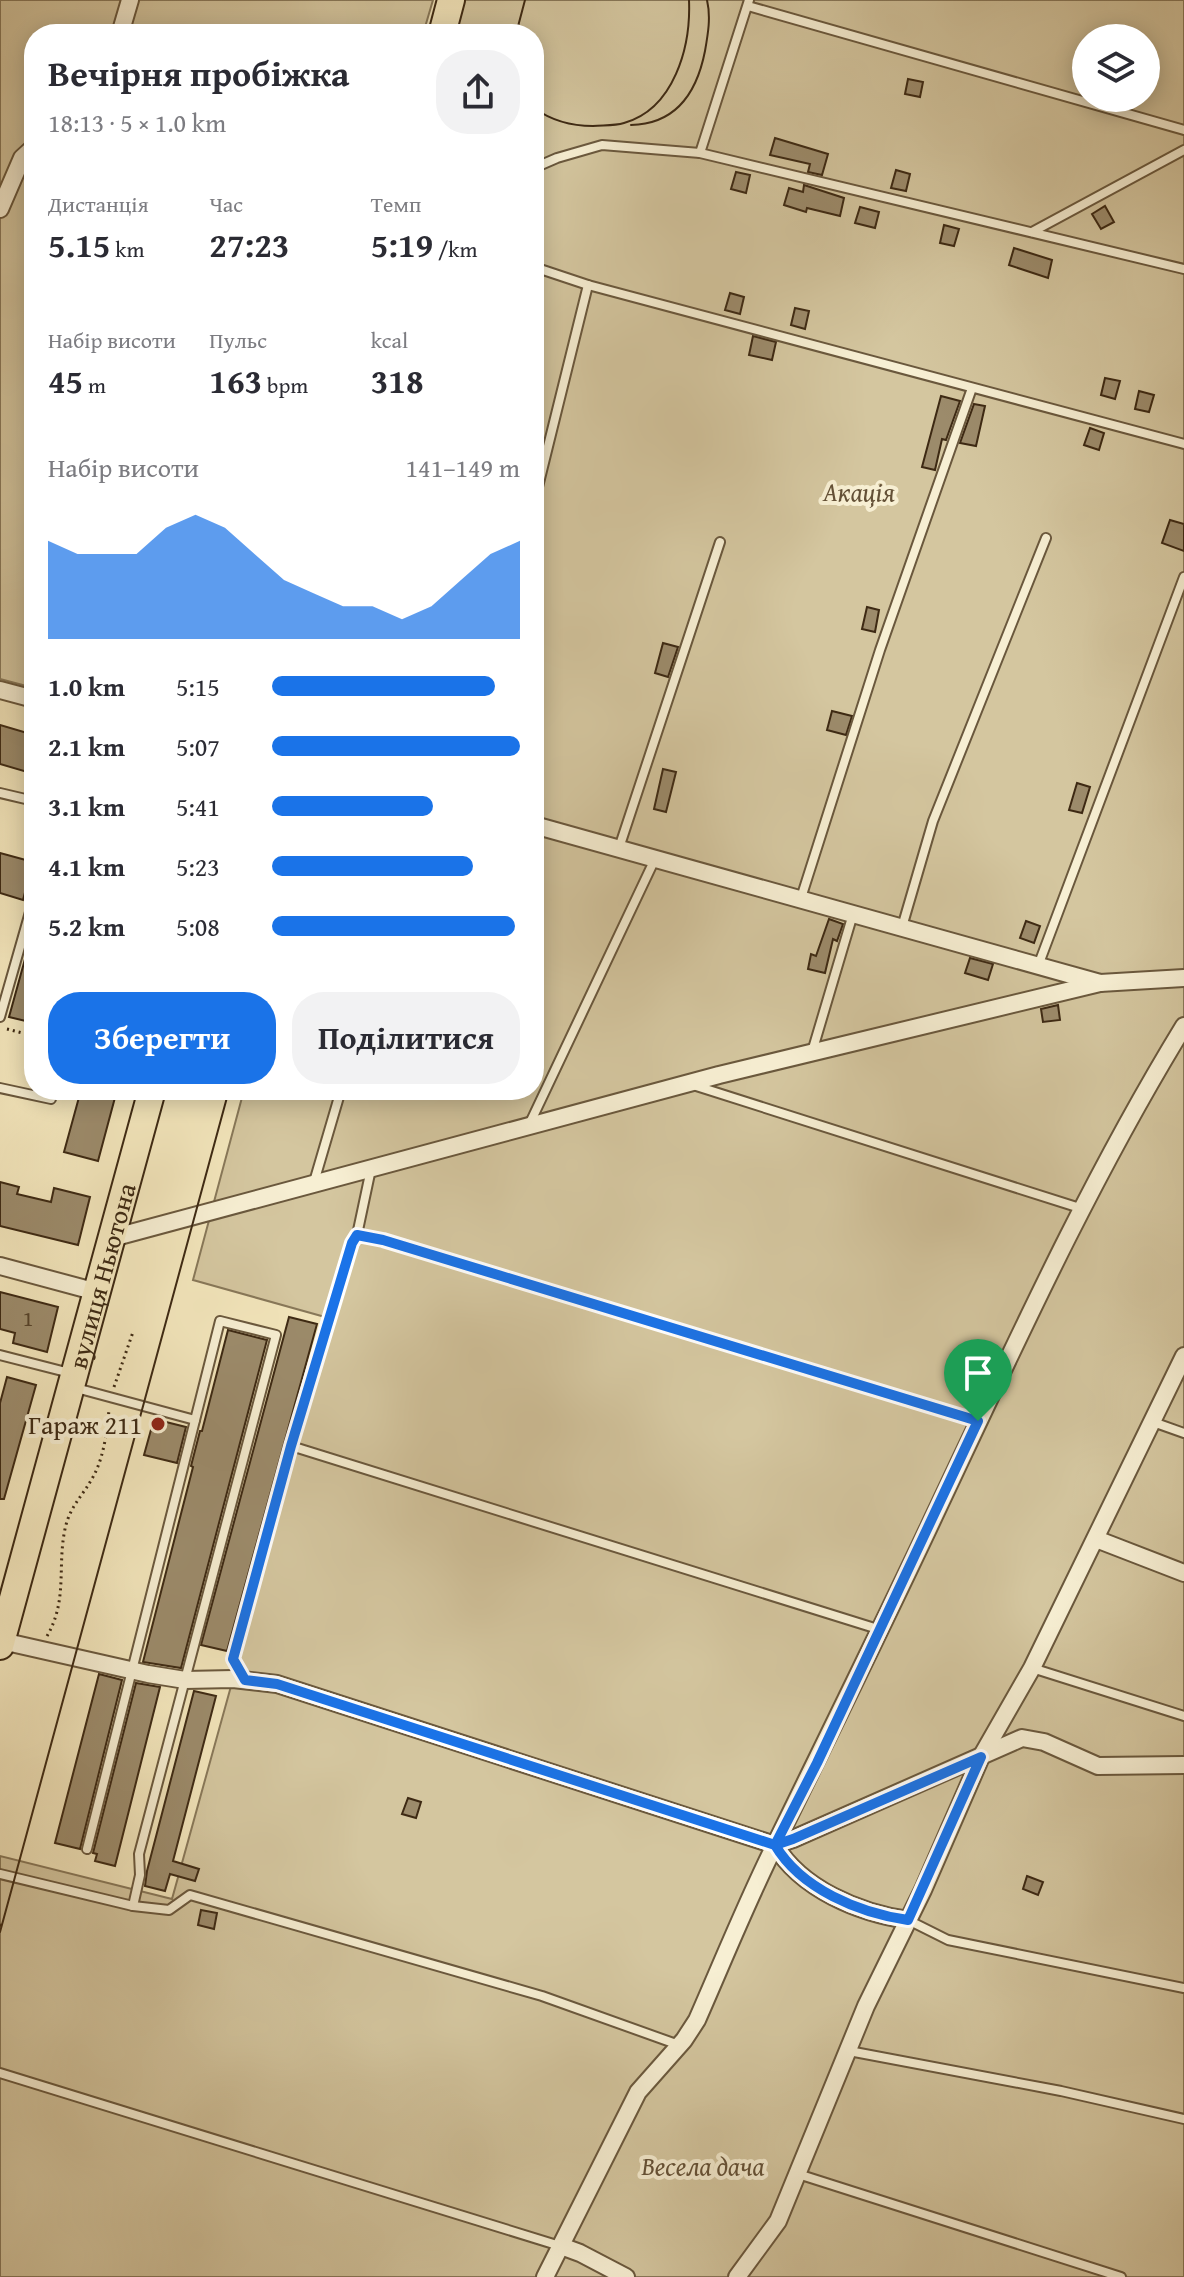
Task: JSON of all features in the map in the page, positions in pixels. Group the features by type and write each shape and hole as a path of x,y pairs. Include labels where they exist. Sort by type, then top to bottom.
{"main road":[{"path":"445,24 451,0"},
{"name":"вулиця Ньютона","path":"2,1636 149,1100"}],"street":[{"path":"123,24 130,0"},
{"path":"0,209 24,156"},
{"path":"0,690 24,696"},
{"path":"544,828 1100,983"},
{"path":"112,1238 688,1083 1100,983 1184,978"},
{"path":"545,2277 638,2092 697,2020 775,1845 881,1630 978,1421 1083,1209 1154,1074 1184,1026"},
{"path":"0,1266 97,1292"},
{"path":"737,2277 778,2221 866,2006 981,1757 1032,1668 1184,1356"},
{"path":"1096,1539 1184,1573"},
{"path":"2,1636 39,1650 132,1671 185,1680 245,1680 277,1684 775,1845 1022,1738 1044,1742 1098,1766 1184,1765"},
{"path":"775,1845 783,1859 829,1894 886,1917 908,1920"},
{"path":"561,2246 626,2277"}],"lane":[{"path":"700,153 748,3 1184,130"},
{"path":"544,164 602,145 700,153 1184,269"},
{"path":"1031,232 1184,150"},
{"path":"544,270 588,285 1184,444"},
{"path":"544,463 588,285"},
{"path":"801,898 880,650 972,388"},
{"path":"902,928 933,821 1046,538"},
{"path":"619,848 720,542"},
{"path":"1038,967 1184,577"},
{"path":"0,793 24,799"},
{"path":"544,1094 655,859"},
{"path":"812,1053 853,914"},
{"path":"0,1017 24,933"},
{"path":"688,1083 1083,1209"},
{"path":"0,1088 24,1093"},
{"path":"314,1183 338,1100"},
{"path":"529,1126 541,1100"},
{"path":"245,1680 233,1659 291,1446 357,1235 371,1168"},
{"path":"357,1235 383,1240 978,1421"},
{"path":"87,1849 220,1321 276,1335 139,1854 140,1875 133,1906"},
{"path":"0,1355 73,1380 111,1397 195,1420"},
{"path":"1153,1422 1184,1433"},
{"path":"291,1446 881,1630"},
{"path":"1032,1668 1184,1716"},
{"path":"0,1874 133,1906 169,1910 190,1895 542,1996 679,2045"},
{"path":"908,1920 948,1940 1184,1988"},
{"path":"849,2051 1061,2091 1184,2119"},
{"path":"0,2073 561,2246"},
{"path":"798,2174 1121,2277"}],"path":[{"path":"0,1027 24,1033"},
{"path":"39,1650 57,1619 62,1591 65,1528 72,1506 96,1471 106,1434 111,1397 133,1332"}],"green space":[{"path":"0,0 433,0 426,24 24,24 24,685 0,679"},
{"path":"463,0 1184,0 1184,2277 0,2277 0,1856 172,1899 233,1679 325,1317 193,1280 241,1100 544,1100 544,24 456,24"}],"building":[{"path":"908,79 923,82 920,97 905,94"},
{"path":"775,138 828,154 822,175 808,172 810,164 770,155"},
{"path":"896,170 910,174 906,191 891,188"},
{"path":"736,172 750,175 746,193 731,189"},
{"path":"804,185 844,198 840,216 807,208 806,212 784,205 789,188 803,192"},
{"path":"1105,206 1114,222 1101,229 1092,214"},
{"path":"860,207 879,212 875,228 855,223"},
{"path":"944,225 959,229 954,246 940,243"},
{"path":"1014,248 1052,260 1048,278 1009,265"},
{"path":"730,293 744,297 740,314 725,310"},
{"path":"795,308 809,311 805,329 791,325"},
{"path":"753,336 776,342 772,360 749,355"},
{"path":"1105,378 1120,381 1115,399 1101,395"},
{"path":"1139,391 1154,395 1149,412 1135,409"},
{"path":"941,396 960,401 946,440 942,439 935,470 922,467"},
{"path":"974,404 985,406 976,446 960,443"},
{"path":"1090,428 1104,433 1099,450 1084,445"},
{"path":"1170,520 1184,524 1184,551 1162,543"},
{"path":"867,607 879,610 875,632 862,629"},
{"path":"663,643 678,647 668,677 655,673"},
{"path":"832,711 852,716 846,735 827,730"},
{"path":"0,725 24,732 24,771 0,764"},
{"path":"663,769 676,772 666,812 654,809"},
{"path":"1077,783 1090,787 1082,813 1069,810"},
{"path":"0,853 24,860 23,900 0,893"},
{"path":"829,919 843,924 837,941 833,939 825,973 808,969 811,954 816,956"},
{"path":"1026,921 1040,926 1034,943 1020,938"},
{"path":"970,958 993,964 988,980 965,973"},
{"path":"24,963 24,1021 9,1017"},
{"path":"1058,1005 1060,1020 1043,1022 1041,1009"},
{"path":"78,1100 114,1100 98,1161 64,1152"},
{"path":"0,1182 19,1187 17,1194 51,1202 54,1188 90,1197 78,1245 0,1226"},
{"path":"0,1292 58,1307 47,1352 13,1343 15,1333 0,1329"},
{"path":"289,1317 317,1324 227,1651 201,1645"},
{"path":"228,1330 267,1340 181,1668 143,1662 191,1466"},
{"path":"7,1377 36,1385 4,1499 0,1499 0,1403"},
{"path":"154,1419 186,1427 177,1463 144,1455"},
{"path":"99,1674 122,1680 80,1849 55,1843"},
{"path":"136,1683 160,1687 115,1866 95,1861 97,1854 93,1853"},
{"path":"194,1691 216,1696 173,1861 199,1869 195,1881 170,1874 165,1891 145,1886 147,1871"},
{"path":"408,1798 421,1802 416,1818 402,1814"},
{"path":"1027,1876 1043,1882 1038,1895 1023,1889"},
{"path":"201,1910 217,1913 214,1929 198,1925"}],"tram line":[{"path":"519,24 525,0"},
{"path":"544,114 569,124 585,126 620,124 641,116 656,104 676,74 687,37 689,0"},
{"path":"631,125 661,119 673,112 690,92 697,80 705,51 709,19 707,0"},
{"path":"0,1932 226,1100"}],"place":[{"name":"Гараж 211","path":"158,1424"}],"route":[{"path":"978,1421 383,1240 357,1235 291,1446 233,1659 245,1680 277,1684 775,1845 783,1859 829,1894 886,1917 908,1920 981,1757 775,1845 817,1763 978,1421"}],"park label":[{"name":"Акація","path":"859,491"},
{"name":"Весела дача","path":"703,2165"}]}
